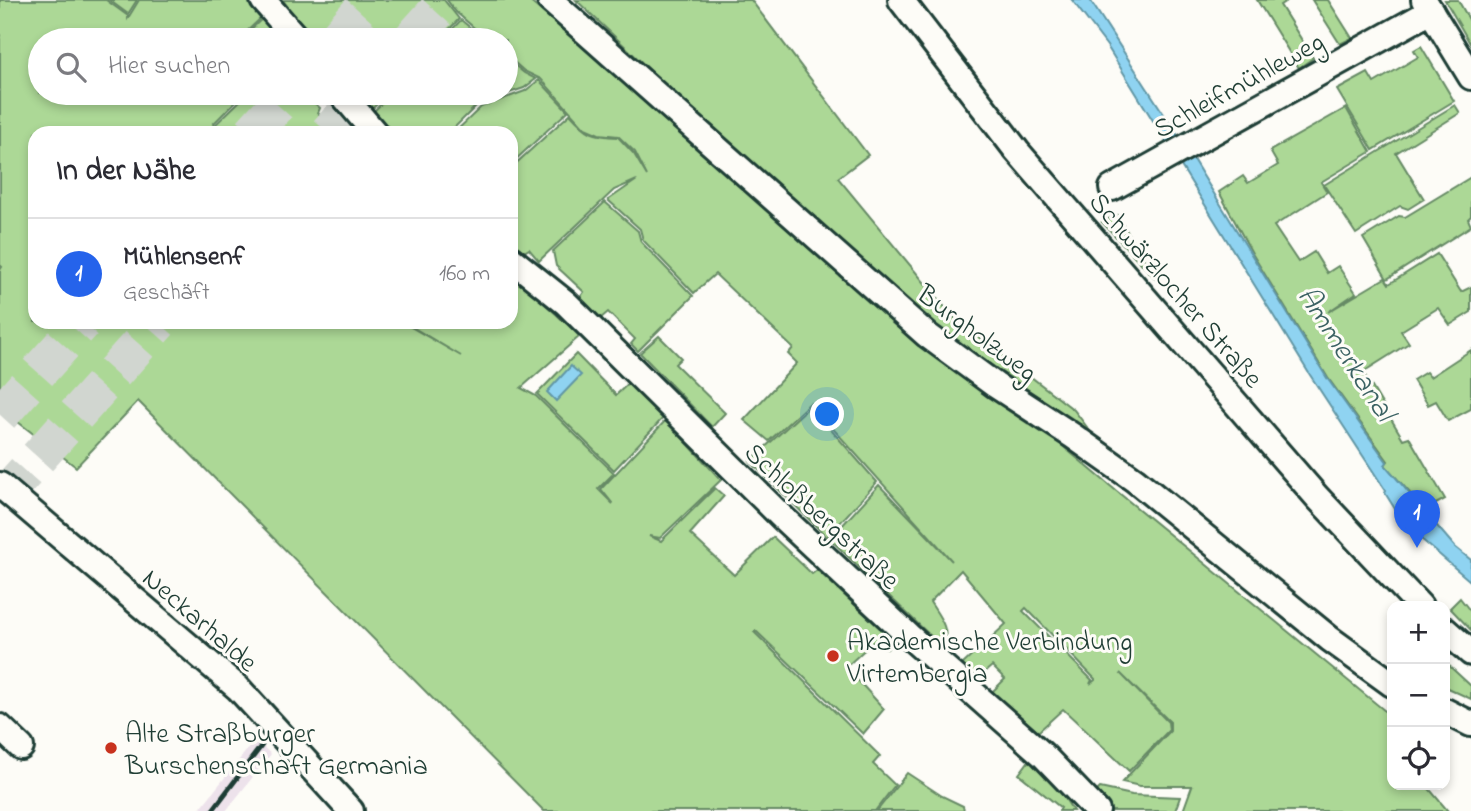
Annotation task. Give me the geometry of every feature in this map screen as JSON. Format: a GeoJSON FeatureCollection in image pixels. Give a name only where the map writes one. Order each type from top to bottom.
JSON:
{"type":"FeatureCollection","features":[{"type":"Feature","properties":{"kind":"street"},"geometry":{"type":"LineString","coordinates":[[263,0],[288,28]]}},
{"type":"Feature","properties":{"kind":"street","name":"Burgholzweg"},"geometry":{"type":"LineString","coordinates":[[550,0],[927,335],[1135,480],[1340,646],[1387,680]]}},
{"type":"Feature","properties":{"kind":"street","name":"Schwärzlocher Straße"},"geometry":{"type":"LineString","coordinates":[[901,0],[1017,151],[1317,497],[1415,601]]}},
{"type":"Feature","properties":{"kind":"street","name":"Schleifmühleweg"},"geometry":{"type":"LineString","coordinates":[[1112,188],[1427,6],[1471,77]]}},
{"type":"Feature","properties":{"kind":"street"},"geometry":{"type":"LineString","coordinates":[[351,105],[369,126]]}},
{"type":"Feature","properties":{"kind":"street","name":"Schloßbergstraße"},"geometry":{"type":"LineString","coordinates":[[518,265],[566,303],[765,500],[909,637],[1042,754],[1097,811]]}},
{"type":"Feature","properties":{"kind":"street","name":"Neckarhalde"},"geometry":{"type":"LineString","coordinates":[[0,485],[238,688],[351,811]]}},
{"type":"Feature","properties":{"kind":"street"},"geometry":{"type":"LineString","coordinates":[[1450,634],[1471,653]]}},
{"type":"Feature","properties":{"kind":"street"},"geometry":{"type":"LineString","coordinates":[[1450,713],[1471,723]]}},
{"type":"Feature","properties":{"kind":"street"},"geometry":{"type":"LineString","coordinates":[[0,727],[21,747]]}},
{"type":"Feature","properties":{"kind":"shaded area"},"geometry":{"type":"Polygon","coordinates":[[[255,740],[271,754],[226,811],[198,811],[255,740]]]}},
{"type":"Feature","properties":{"kind":"green space"},"geometry":{"type":"Polygon","coordinates":[[[0,0],[106,0],[128,18],[139,0],[254,0],[266,13],[250,28],[28,28],[28,105],[232,105],[213,124],[215,126],[28,126],[28,329],[414,329],[461,356],[416,329],[518,329],[518,279],[580,336],[521,388],[536,396],[614,473],[598,489],[613,504],[601,489],[666,420],[721,480],[660,538],[649,536],[661,541],[715,488],[724,496],[690,534],[734,575],[773,537],[812,574],[817,570],[894,641],[887,649],[873,642],[846,667],[884,709],[863,734],[754,632],[880,756],[873,764],[895,785],[875,811],[544,811],[138,401],[76,467],[0,408],[0,0]]]}},
{"type":"Feature","properties":{"kind":"green space"},"geometry":{"type":"Polygon","coordinates":[[[109,0],[137,0],[128,14],[109,0]]]}},
{"type":"Feature","properties":{"kind":"green space"},"geometry":{"type":"Polygon","coordinates":[[[283,0],[444,0],[459,19],[450,28],[345,28],[355,13],[347,23],[342,19],[333,28],[303,28],[283,0]]]}},
{"type":"Feature","properties":{"kind":"green space"},"geometry":{"type":"Polygon","coordinates":[[[447,0],[528,0],[1114,489],[1387,712],[1387,790],[1430,790],[1448,811],[1183,811],[1192,786],[1140,786],[1122,782],[1170,731],[1170,722],[1120,673],[1168,722],[1169,730],[1129,771],[1063,709],[1038,732],[992,692],[1005,679],[992,666],[977,679],[962,665],[1006,624],[961,570],[930,602],[945,629],[942,647],[830,539],[879,485],[952,561],[810,403],[769,441],[744,420],[797,363],[788,354],[793,348],[715,274],[694,293],[643,240],[640,229],[608,200],[637,180],[614,190],[539,261],[529,249],[521,254],[518,252],[518,162],[570,114],[585,127],[541,79],[518,66],[518,28],[474,28],[447,0]],[[586,128],[602,136],[618,137],[634,154],[647,176],[635,152],[618,136],[599,134],[586,128]],[[1026,608],[1023,611],[1092,680],[1090,684],[1095,679],[1026,608]]]}},
{"type":"Feature","properties":{"kind":"green space"},"geometry":{"type":"Polygon","coordinates":[[[576,0],[751,0],[868,155],[838,178],[952,316],[1074,410],[1093,435],[939,329],[708,125],[576,0]]]}},
{"type":"Feature","properties":{"kind":"green space"},"geometry":{"type":"Polygon","coordinates":[[[1257,0],[1288,0],[1280,5],[1313,58],[1299,68],[1257,0]]]}},
{"type":"Feature","properties":{"kind":"green space"},"geometry":{"type":"Polygon","coordinates":[[[1312,0],[1328,0],[1352,38],[1340,44],[1312,0]]]}},
{"type":"Feature","properties":{"kind":"green space"},"geometry":{"type":"Polygon","coordinates":[[[1445,0],[1458,0],[1471,23],[1471,45],[1445,0]]]}},
{"type":"Feature","properties":{"kind":"green space"},"geometry":{"type":"Polygon","coordinates":[[[267,14],[278,28],[252,28],[267,14]]]}},
{"type":"Feature","properties":{"kind":"green space"},"geometry":{"type":"Polygon","coordinates":[[[461,20],[471,28],[453,28],[461,20]]]}},
{"type":"Feature","properties":{"kind":"green space"},"geometry":{"type":"Polygon","coordinates":[[[1421,46],[1454,101],[1373,150],[1337,90],[1368,73],[1374,83],[1418,57],[1414,50],[1421,46]]]}},
{"type":"Feature","properties":{"kind":"green space"},"geometry":{"type":"Polygon","coordinates":[[[518,68],[536,79],[518,90],[518,68]]]}},
{"type":"Feature","properties":{"kind":"green space"},"geometry":{"type":"Polygon","coordinates":[[[539,80],[568,111],[518,157],[518,126],[461,126],[481,107],[518,105],[518,94],[539,80]]]}},
{"type":"Feature","properties":{"kind":"green space"},"geometry":{"type":"Polygon","coordinates":[[[236,105],[317,105],[320,108],[318,113],[332,126],[216,126],[236,105]]]}},
{"type":"Feature","properties":{"kind":"green space"},"geometry":{"type":"Polygon","coordinates":[[[363,105],[376,105],[369,112],[363,105]]]}},
{"type":"Feature","properties":{"kind":"green space"},"geometry":{"type":"Polygon","coordinates":[[[380,105],[477,105],[456,126],[380,126],[371,114],[380,105]]]}},
{"type":"Feature","properties":{"kind":"green space"},"geometry":{"type":"Polygon","coordinates":[[[1455,105],[1460,113],[1396,153],[1424,199],[1408,209],[1400,206],[1356,234],[1324,185],[1455,105]]]}},
{"type":"Feature","properties":{"kind":"green space"},"geometry":{"type":"Polygon","coordinates":[[[1346,108],[1371,152],[1321,182],[1327,192],[1274,226],[1298,262],[1314,252],[1327,273],[1338,266],[1356,293],[1328,312],[1385,278],[1389,284],[1437,254],[1461,292],[1471,287],[1471,312],[1450,325],[1438,308],[1401,331],[1409,343],[1363,372],[1403,439],[1409,437],[1445,499],[1425,510],[1385,465],[1388,461],[1328,378],[1253,255],[1219,192],[1243,176],[1248,183],[1278,165],[1270,151],[1346,108]]]}},
{"type":"Feature","properties":{"kind":"green space"},"geometry":{"type":"Polygon","coordinates":[[[1471,177],[1471,216],[1468,219],[1471,226],[1387,279],[1363,238],[1399,216],[1405,217],[1471,177]]]}},
{"type":"Feature","properties":{"kind":"green space"},"geometry":{"type":"Polygon","coordinates":[[[605,202],[638,231],[641,242],[693,296],[638,351],[631,344],[635,339],[608,312],[600,319],[579,299],[584,292],[556,266],[553,251],[605,202]]]}},
{"type":"Feature","properties":{"kind":"green space"},"geometry":{"type":"Polygon","coordinates":[[[1117,215],[1157,280],[1102,222],[1117,215]]]}},
{"type":"Feature","properties":{"kind":"green space"},"geometry":{"type":"Polygon","coordinates":[[[659,336],[681,358],[675,364],[725,413],[712,427],[640,353],[659,336]]]}},
{"type":"Feature","properties":{"kind":"green space"},"geometry":{"type":"Polygon","coordinates":[[[1471,350],[1471,409],[1448,421],[1436,401],[1428,405],[1413,380],[1426,372],[1430,377],[1471,350]]]}},
{"type":"Feature","properties":{"kind":"green space"},"geometry":{"type":"Polygon","coordinates":[[[576,354],[616,395],[631,381],[665,416],[614,470],[537,394],[576,354]]]}},
{"type":"Feature","properties":{"kind":"green space"},"geometry":{"type":"Polygon","coordinates":[[[810,406],[877,482],[827,537],[750,461],[810,406]]]}},
{"type":"Feature","properties":{"kind":"green space"},"geometry":{"type":"Polygon","coordinates":[[[1460,598],[1471,612],[1471,630],[1450,608],[1460,598]]]}},
{"type":"Feature","properties":{"kind":"green space"},"geometry":{"type":"Polygon","coordinates":[[[1450,667],[1471,686],[1471,699],[1450,689],[1450,667]]]}},
{"type":"Feature","properties":{"kind":"green space"},"geometry":{"type":"Polygon","coordinates":[[[1031,758],[1048,772],[1073,811],[1059,811],[1061,808],[1019,774],[1031,758]]]}},
{"type":"Feature","properties":{"kind":"green space"},"geometry":{"type":"Polygon","coordinates":[[[907,773],[963,806],[964,811],[877,811],[907,773]]]}},
{"type":"Feature","properties":{"kind":"green space"},"geometry":{"type":"Polygon","coordinates":[[[1100,788],[1132,795],[1180,797],[1175,811],[1111,811],[1098,798],[1096,792],[1100,788]]]}},
{"type":"Feature","properties":{"kind":"water"},"geometry":{"type":"Polygon","coordinates":[[[1072,0],[1090,0],[1191,156],[1327,378],[1387,462],[1385,465],[1455,547],[1471,560],[1470,581],[1405,525],[1107,46],[1072,0]]]}},
{"type":"Feature","properties":{"kind":"water"},"geometry":{"type":"Polygon","coordinates":[[[571,366],[581,375],[556,401],[547,392],[571,366]]]}},
{"type":"Feature","properties":{"kind":"tunnel"},"geometry":{"type":"LineString","coordinates":[[346,28],[371,0]]}},
{"type":"Feature","properties":{"kind":"tunnel"},"geometry":{"type":"LineString","coordinates":[[422,28],[447,0]]}},
{"type":"Feature","properties":{"kind":"tunnel"},"geometry":{"type":"LineString","coordinates":[[258,126],[277,105]]}},
{"type":"Feature","properties":{"kind":"tunnel"},"geometry":{"type":"LineString","coordinates":[[334,126],[353,105]]}},
{"type":"Feature","properties":{"kind":"tunnel"},"geometry":{"type":"LineString","coordinates":[[0,415],[77,329]]}},
{"type":"Feature","properties":{"kind":"tunnel"},"geometry":{"type":"LineString","coordinates":[[0,500],[153,329]]}},
{"type":"Feature","properties":{"kind":"railway"},"geometry":{"type":"LineString","coordinates":[[212,811],[262,745]]}},
{"type":"Feature","properties":{"kind":"place","name":"Mühlensenf"},"geometry":{"type":"Point","coordinates":[1417,548]}},
{"type":"Feature","properties":{"kind":"place","name":"Akademische Verbindung Virtembergia"},"geometry":{"type":"Point","coordinates":[833,656]}},
{"type":"Feature","properties":{"kind":"place","name":"Alte Straßburger Burschenschaft Germania"},"geometry":{"type":"Point","coordinates":[111,748]}},
{"type":"Feature","properties":{"kind":"water label","name":"Ammerkanal"},"geometry":{"type":"Point","coordinates":[1347,353]}}]}
